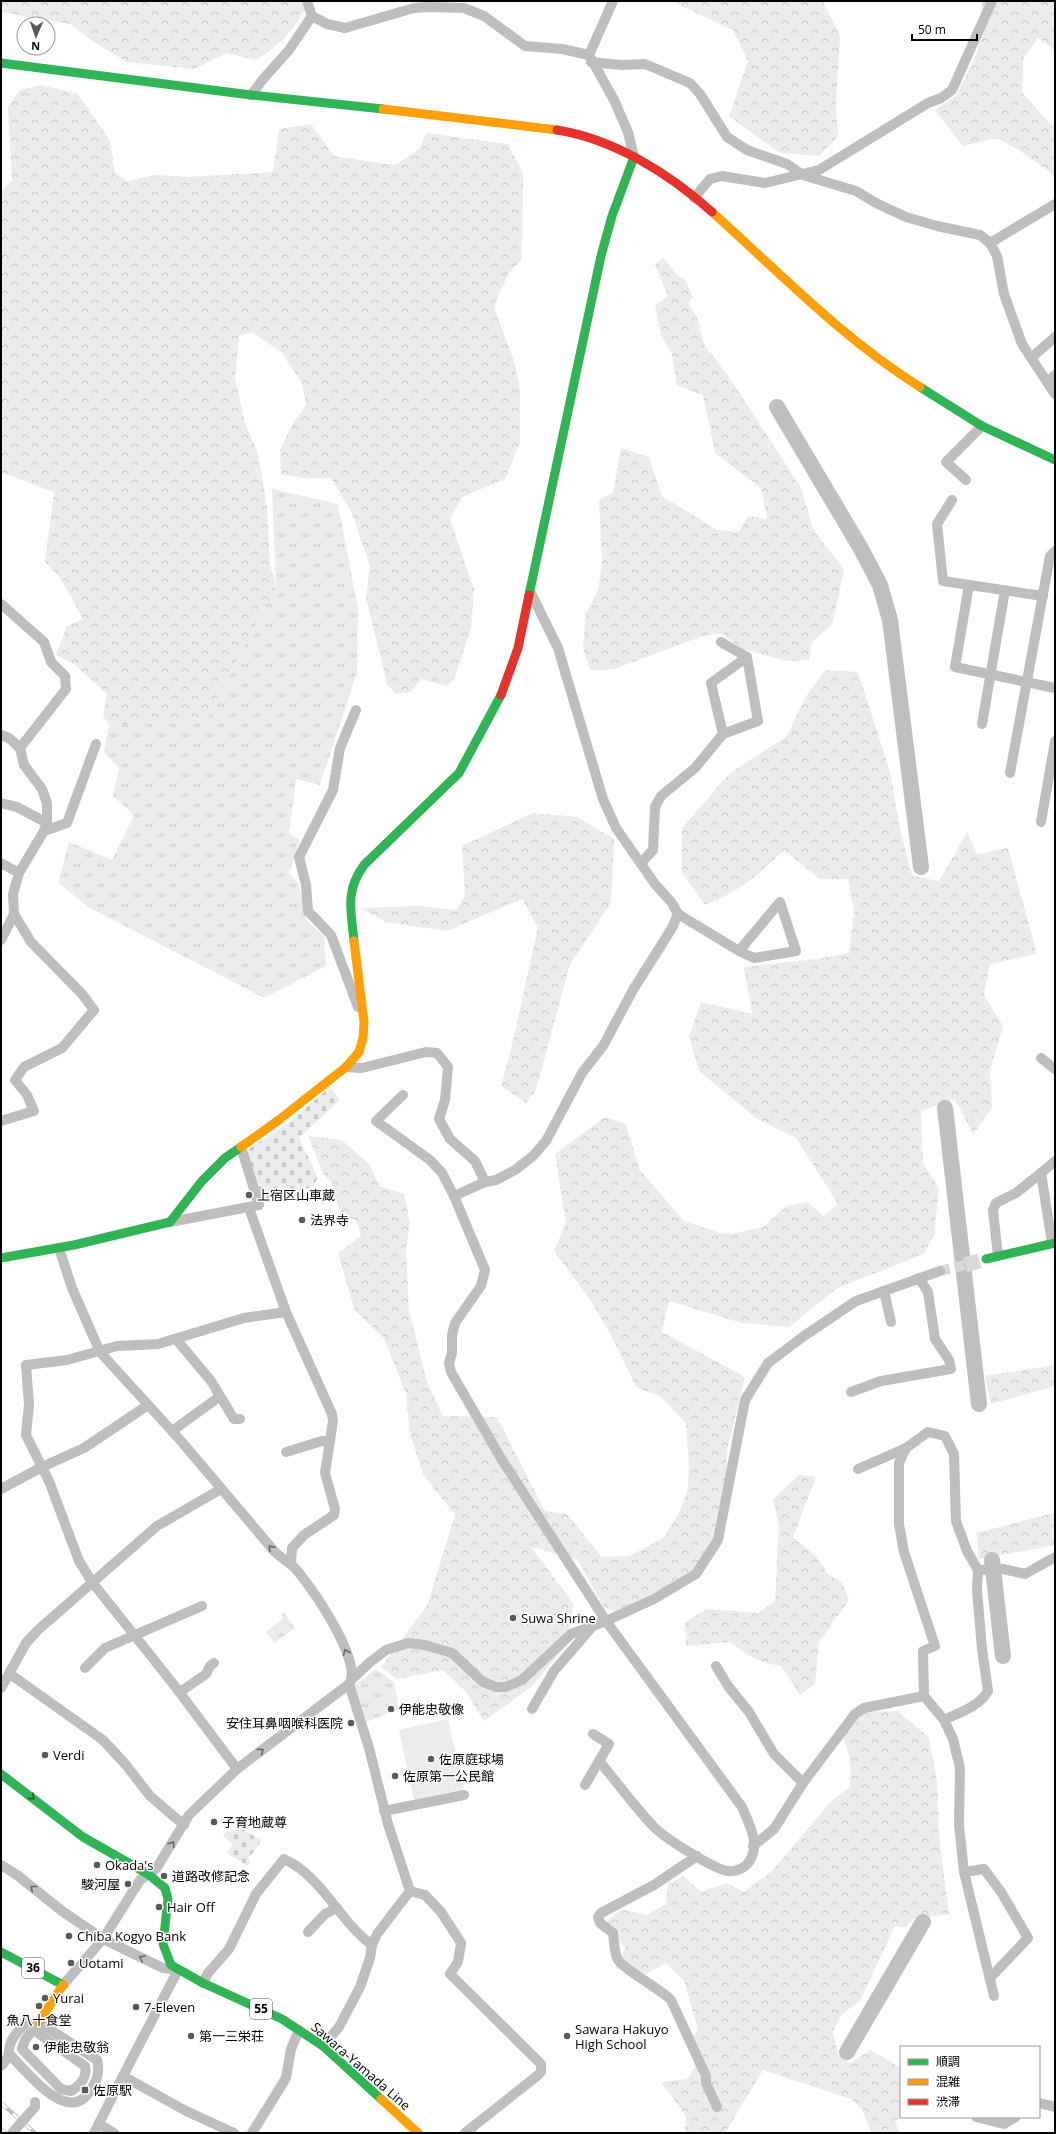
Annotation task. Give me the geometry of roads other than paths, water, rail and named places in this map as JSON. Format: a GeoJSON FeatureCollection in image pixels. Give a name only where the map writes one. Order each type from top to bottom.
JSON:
{"type":"FeatureCollection","features":[{"type":"Feature","properties":{"kind":"street"},"geometry":{"type":"LineString","coordinates":[[307,1],[312,16],[327,24],[345,28],[414,8],[428,6],[464,8],[484,16],[525,46],[562,49],[590,58],[622,65],[645,64],[690,83],[700,94],[727,137],[732,142],[747,150],[787,164],[803,175],[856,190],[876,203],[906,217],[937,226],[980,235],[990,243],[997,256],[1010,311],[1022,344],[1055,394]]}},
{"type":"Feature","properties":{"kind":"street"},"geometry":{"type":"LineString","coordinates":[[590,58],[613,1]]}},
{"type":"Feature","properties":{"kind":"street"},"geometry":{"type":"LineString","coordinates":[[694,198],[710,179],[722,176],[765,183],[819,170],[928,103],[941,98],[952,90],[992,1]]}},
{"type":"Feature","properties":{"kind":"street"},"geometry":{"type":"LineString","coordinates":[[251,95],[289,50],[312,16]]}},
{"type":"Feature","properties":{"kind":"street"},"geometry":{"type":"LineString","coordinates":[[170,1222],[179,1214],[202,1181],[225,1158],[314,1094],[346,1067],[358,1052],[363,1038],[364,1022],[351,923],[351,888],[356,876],[364,865],[459,773],[502,694],[511,673],[518,648],[601,256],[612,216],[634,157],[628,132],[614,100],[590,58]]}},
{"type":"Feature","properties":{"kind":"street"},"geometry":{"type":"LineString","coordinates":[[1,63],[251,95],[526,125],[570,132],[604,144],[634,157],[666,176],[694,198],[844,331],[891,369],[982,426],[1055,460]]}},
{"type":"Feature","properties":{"kind":"street"},"geometry":{"type":"LineString","coordinates":[[990,243],[1055,204]]}},
{"type":"Feature","properties":{"kind":"street"},"geometry":{"type":"LineString","coordinates":[[1031,358],[1055,338]]}},
{"type":"Feature","properties":{"kind":"street"},"geometry":{"type":"LineString","coordinates":[[1046,382],[1055,375]]}},
{"type":"Feature","properties":{"kind":"street"},"geometry":{"type":"LineString","coordinates":[[966,480],[946,462],[982,426]]}},
{"type":"Feature","properties":{"kind":"street"},"geometry":{"type":"LineString","coordinates":[[952,500],[937,524],[944,581],[1043,596]]}},
{"type":"Feature","properties":{"kind":"street"},"geometry":{"type":"LineString","coordinates":[[1010,773],[1050,556],[1055,551]]}},
{"type":"Feature","properties":{"kind":"street"},"geometry":{"type":"LineString","coordinates":[[969,585],[955,667],[1055,688]]}},
{"type":"Feature","properties":{"kind":"street"},"geometry":{"type":"LineString","coordinates":[[982,724],[1005,590]]}},
{"type":"Feature","properties":{"kind":"street"},"geometry":{"type":"LineString","coordinates":[[530,591],[558,648],[603,799],[616,828],[655,884],[672,903],[678,914],[739,951],[754,958],[796,951],[780,902],[739,951]]}},
{"type":"Feature","properties":{"kind":"street"},"geometry":{"type":"LineString","coordinates":[[1,604],[44,642],[51,662],[65,676],[66,689],[20,748]]}},
{"type":"Feature","properties":{"kind":"street"},"geometry":{"type":"LineString","coordinates":[[721,642],[747,657]]}},
{"type":"Feature","properties":{"kind":"street"},"geometry":{"type":"LineString","coordinates":[[641,863],[653,850],[655,807],[661,796],[695,768],[723,734],[758,721],[747,657]]}},
{"type":"Feature","properties":{"kind":"street"},"geometry":{"type":"LineString","coordinates":[[723,734],[712,683],[747,657]]}},
{"type":"Feature","properties":{"kind":"street"},"geometry":{"type":"LineString","coordinates":[[356,710],[340,748],[333,790],[299,856],[306,885],[308,911],[331,935],[364,1022]]}},
{"type":"Feature","properties":{"kind":"street"},"geometry":{"type":"LineString","coordinates":[[1,735],[9,738],[20,748],[24,765],[42,789],[47,803],[45,827],[19,873],[13,894],[14,914],[31,942],[82,994],[94,1010],[62,1048],[24,1067],[15,1080],[27,1095],[34,1111],[1,1122]]}},
{"type":"Feature","properties":{"kind":"street"},"geometry":{"type":"LineString","coordinates":[[1041,822],[1055,741]]}},
{"type":"Feature","properties":{"kind":"street"},"geometry":{"type":"LineString","coordinates":[[1,803],[17,807],[45,827],[67,823],[96,744]]}},
{"type":"Feature","properties":{"kind":"street"},"geometry":{"type":"LineString","coordinates":[[1,863],[19,873]]}},
{"type":"Feature","properties":{"kind":"street"},"geometry":{"type":"LineString","coordinates":[[1,940],[14,914]]}},
{"type":"Feature","properties":{"kind":"street"},"geometry":{"type":"LineString","coordinates":[[454,1196],[485,1182],[496,1180],[515,1170],[533,1156],[546,1142],[582,1073],[603,1046],[633,990],[672,928],[678,914]]}},
{"type":"Feature","properties":{"kind":"street"},"geometry":{"type":"LineString","coordinates":[[346,1067],[362,1068],[426,1052],[437,1053],[448,1067],[445,1100],[439,1119],[450,1139],[475,1162],[485,1182]]}},
{"type":"Feature","properties":{"kind":"street"},"geometry":{"type":"LineString","coordinates":[[1041,1058],[1055,1069]]}},
{"type":"Feature","properties":{"kind":"street"},"geometry":{"type":"LineString","coordinates":[[403,1094],[376,1121],[430,1160],[442,1173],[454,1196],[485,1270],[481,1286],[455,1323],[452,1335],[452,1353],[449,1363],[451,1372],[502,1460],[606,1621],[732,1791],[742,1807],[754,1836],[749,1862],[744,1867],[736,1871],[727,1872],[697,1856],[654,1827],[599,1761]]}},
{"type":"Feature","properties":{"kind":"street"},"geometry":{"type":"LineString","coordinates":[[1,1258],[59,1248],[170,1222],[259,1205],[241,1147]]}},
{"type":"Feature","properties":{"kind":"street"},"geometry":{"type":"LineString","coordinates":[[998,1256],[993,1210],[996,1203],[1016,1193],[1055,1161]]}},
{"type":"Feature","properties":{"kind":"street"},"geometry":{"type":"LineString","coordinates":[[986,1259],[1054,1243],[1041,1173]]}},
{"type":"Feature","properties":{"kind":"street"},"geometry":{"type":"LineString","coordinates":[[249,1208],[286,1312],[332,1414],[330,1441],[325,1472],[335,1509],[334,1515],[304,1535],[292,1548],[292,1565]]}},
{"type":"Feature","properties":{"kind":"street"},"geometry":{"type":"LineString","coordinates":[[59,1248],[72,1288],[100,1352],[172,1431],[275,1552],[292,1565],[336,1630],[350,1662],[350,1682],[369,1748],[384,1811],[410,1890]]}},
{"type":"Feature","properties":{"kind":"street"},"geometry":{"type":"LineString","coordinates":[[44,2039],[38,2031],[63,1985],[103,1939],[140,1880],[156,1869],[189,1815],[238,1768],[350,1682],[369,1663],[386,1650],[408,1643],[425,1644],[452,1653],[483,1682],[496,1687],[506,1687],[522,1680],[571,1634],[606,1621],[665,1594],[696,1574],[718,1540],[745,1400],[768,1363],[804,1336],[856,1301],[940,1271]]}},
{"type":"Feature","properties":{"kind":"street"},"geometry":{"type":"LineString","coordinates":[[851,1392],[880,1382],[951,1369],[949,1360],[936,1339],[928,1292],[919,1278]]}},
{"type":"Feature","properties":{"kind":"street"},"geometry":{"type":"LineString","coordinates":[[884,1291],[891,1322]]}},
{"type":"Feature","properties":{"kind":"street"},"geometry":{"type":"LineString","coordinates":[[238,1768],[180,1692],[92,1582],[79,1561],[49,1481],[26,1435],[29,1405],[26,1364],[67,1360],[118,1346],[158,1344],[244,1318],[286,1312]]}},
{"type":"Feature","properties":{"kind":"street"},"geometry":{"type":"LineString","coordinates":[[176,1339],[211,1381],[219,1397],[234,1419],[240,1419]]}},
{"type":"Feature","properties":{"kind":"street"},"geometry":{"type":"LineString","coordinates":[[172,1431],[219,1397]]}},
{"type":"Feature","properties":{"kind":"street"},"geometry":{"type":"LineString","coordinates":[[1,1490],[42,1467],[84,1448],[148,1405]]}},
{"type":"Feature","properties":{"kind":"street"},"geometry":{"type":"LineString","coordinates":[[858,1469],[906,1448],[928,1432],[945,1436],[954,1454],[956,1522],[967,1551],[981,1569],[977,1590],[982,1649],[988,1691],[983,1700],[944,1720]]}},
{"type":"Feature","properties":{"kind":"street"},"geometry":{"type":"LineString","coordinates":[[286,1452],[322,1441],[330,1441]]}},
{"type":"Feature","properties":{"kind":"street"},"geometry":{"type":"LineString","coordinates":[[906,1448],[899,1463],[899,1524],[904,1552],[935,1646],[923,1651],[924,1696],[944,1720],[953,1738],[960,1768],[959,1825],[964,1872],[994,1996]]}},
{"type":"Feature","properties":{"kind":"street"},"geometry":{"type":"LineString","coordinates":[[1,1688],[6,1674],[26,1644],[38,1630],[157,1526],[221,1489]]}},
{"type":"Feature","properties":{"kind":"street"},"geometry":{"type":"LineString","coordinates":[[981,1569],[1003,1569],[1025,1574],[1055,1557]]}},
{"type":"Feature","properties":{"kind":"street"},"geometry":{"type":"LineString","coordinates":[[85,1668],[105,1648],[202,1606]]}},
{"type":"Feature","properties":{"kind":"street"},"geometry":{"type":"LineString","coordinates":[[532,1709],[554,1671],[593,1626]]}},
{"type":"Feature","properties":{"kind":"street"},"geometry":{"type":"LineString","coordinates":[[180,1692],[206,1674],[210,1666],[214,1663]]}},
{"type":"Feature","properties":{"kind":"street"},"geometry":{"type":"LineString","coordinates":[[716,1666],[728,1686],[749,1712],[774,1754],[803,1783]]}},
{"type":"Feature","properties":{"kind":"street"},"geometry":{"type":"LineString","coordinates":[[6,1674],[103,1740],[126,1764],[150,1796],[184,1825]]}},
{"type":"Feature","properties":{"kind":"street"},"geometry":{"type":"LineString","coordinates":[[753,1846],[774,1829],[803,1783],[855,1714],[864,1708],[924,1696]]}},
{"type":"Feature","properties":{"kind":"street"},"geometry":{"type":"LineString","coordinates":[[585,1785],[609,1744],[593,1734]]}},
{"type":"Feature","properties":{"kind":"street","name":"Sawara-Yamada Line"},"geometry":{"type":"LineString","coordinates":[[1,1774],[12,1780],[51,1814],[83,1837],[148,1874],[160,1883],[167,1892],[168,1905],[163,1944],[171,1965],[204,1983],[282,2019],[323,2046],[418,2133]]}},
{"type":"Feature","properties":{"kind":"street"},"geometry":{"type":"LineString","coordinates":[[384,1811],[464,1795]]}},
{"type":"Feature","properties":{"kind":"street"},"geometry":{"type":"LineString","coordinates":[[697,1856],[654,1885],[601,1913],[598,1917],[600,1923],[613,1933],[617,1958],[622,1966],[662,1990],[671,2000],[706,2076],[706,2083],[717,2107]]}},
{"type":"Feature","properties":{"kind":"street"},"geometry":{"type":"LineString","coordinates":[[204,1983],[208,1973],[229,1949],[256,1894],[284,1859],[308,1874],[327,1894],[357,1934],[372,1945]]}},
{"type":"Feature","properties":{"kind":"street"},"geometry":{"type":"LineString","coordinates":[[1,1865],[17,1875],[62,1911],[103,1939],[163,1968],[178,1970],[96,2129],[114,2133]]}},
{"type":"Feature","properties":{"kind":"street"},"geometry":{"type":"LineString","coordinates":[[964,1872],[984,1869],[1001,1892],[1028,1938],[990,1978]]}},
{"type":"Feature","properties":{"kind":"street"},"geometry":{"type":"LineString","coordinates":[[323,2046],[339,2027],[360,1987],[372,1945],[377,1934],[410,1890]]}},
{"type":"Feature","properties":{"kind":"street"},"geometry":{"type":"LineString","coordinates":[[410,1890],[425,1895],[441,1912],[461,1943],[458,1962],[450,1974],[541,2064],[541,2072],[537,2076],[465,2133]]}},
{"type":"Feature","properties":{"kind":"street"},"geometry":{"type":"LineString","coordinates":[[308,1932],[325,1914],[337,1908]]}},
{"type":"Feature","properties":{"kind":"street","name":"36"},"geometry":{"type":"LineString","coordinates":[[1,1952],[63,1985]]}},
{"type":"Feature","properties":{"kind":"street"},"geometry":{"type":"LineString","coordinates":[[2,2065],[10,2055],[10,2044],[27,2021]]}},
{"type":"Feature","properties":{"kind":"street"},"geometry":{"type":"LineString","coordinates":[[26,2038],[35,2036],[44,2039],[85,2066],[86,2075],[71,2091],[60,2089],[23,2052],[21,2046],[26,2038],[41,2024]]}},
{"type":"Feature","properties":{"kind":"street"},"geometry":{"type":"LineString","coordinates":[[10,2055],[35,2081],[54,2097],[65,2103],[77,2102],[88,2094],[100,2071],[97,2060],[41,2024]]}},
{"type":"Feature","properties":{"kind":"street"},"geometry":{"type":"LineString","coordinates":[[252,2133],[286,2078],[291,2049],[299,2030]]}},
{"type":"Feature","properties":{"kind":"street"},"geometry":{"type":"LineString","coordinates":[[123,2076],[186,2111],[234,2133]]}},
{"type":"Feature","properties":{"kind":"street"},"geometry":{"type":"LineString","coordinates":[[12,2133],[35,2107],[35,2102]]}},
{"type":"Feature","properties":{"kind":"street"},"geometry":{"type":"LineString","coordinates":[[1040,2103],[1055,2107]]}},
{"type":"Feature","properties":{"kind":"street"},"geometry":{"type":"LineString","coordinates":[[980,2118],[1004,2124],[1014,2118]]}},
{"type":"Feature","properties":{"kind":"waterway"},"geometry":{"type":"LineString","coordinates":[[777,407],[860,547],[880,585],[890,620],[921,867]]}},
{"type":"Feature","properties":{"kind":"waterway"},"geometry":{"type":"LineString","coordinates":[[945,1108],[979,1404]]}},
{"type":"Feature","properties":{"kind":"waterway"},"geometry":{"type":"LineString","coordinates":[[992,1560],[1003,1656]]}},
{"type":"Feature","properties":{"kind":"waterway"},"geometry":{"type":"LineString","coordinates":[[847,2052],[923,1922]]}},
{"type":"Feature","properties":{"kind":"tunnel"},"geometry":{"type":"LineString","coordinates":[[965,1265],[986,1259]]}},
{"type":"Feature","properties":{"kind":"tunnel"},"geometry":{"type":"LineString","coordinates":[[940,1271],[965,1265]]}},
{"type":"Feature","properties":{"kind":"railway"},"geometry":{"type":"LineString","coordinates":[[1,2103],[35,2133]]}},
{"type":"Feature","properties":{"kind":"railway"},"geometry":{"type":"LineString","coordinates":[[1,2129],[5,2133]]}},
{"type":"Feature","properties":{"kind":"place","name":"上宿区山車蔵"},"geometry":{"type":"Point","coordinates":[249,1195]}},
{"type":"Feature","properties":{"kind":"place","name":"法界寺"},"geometry":{"type":"Point","coordinates":[302,1220]}},
{"type":"Feature","properties":{"kind":"place","name":"Suwa Shrine"},"geometry":{"type":"Point","coordinates":[513,1618]}},
{"type":"Feature","properties":{"kind":"place","name":"伊能忠敬像"},"geometry":{"type":"Point","coordinates":[391,1709]}},
{"type":"Feature","properties":{"kind":"place","name":"安住耳鼻咽喉科医院"},"geometry":{"type":"Point","coordinates":[351,1723]}},
{"type":"Feature","properties":{"kind":"place","name":"Verdi"},"geometry":{"type":"Point","coordinates":[45,1755]}},
{"type":"Feature","properties":{"kind":"place","name":"佐原庭球場"},"geometry":{"type":"Point","coordinates":[431,1759]}},
{"type":"Feature","properties":{"kind":"place","name":"佐原第一公民館"},"geometry":{"type":"Point","coordinates":[395,1776]}},
{"type":"Feature","properties":{"kind":"place","name":"子育地蔵尊"},"geometry":{"type":"Point","coordinates":[214,1822]}},
{"type":"Feature","properties":{"kind":"place","name":"Okada's"},"geometry":{"type":"Point","coordinates":[97,1865]}},
{"type":"Feature","properties":{"kind":"place","name":"道路改修記念"},"geometry":{"type":"Point","coordinates":[164,1876]}},
{"type":"Feature","properties":{"kind":"place","name":"駿河屋"},"geometry":{"type":"Point","coordinates":[128,1884]}},
{"type":"Feature","properties":{"kind":"place","name":"Hair Off"},"geometry":{"type":"Point","coordinates":[159,1907]}},
{"type":"Feature","properties":{"kind":"place","name":"Chiba Kogyo Bank"},"geometry":{"type":"Point","coordinates":[69,1936]}},
{"type":"Feature","properties":{"kind":"place","name":"Uotami"},"geometry":{"type":"Point","coordinates":[71,1963]}},
{"type":"Feature","properties":{"kind":"place","name":"Yurai"},"geometry":{"type":"Point","coordinates":[45,1998]}},
{"type":"Feature","properties":{"kind":"place","name":"魚八十食堂"},"geometry":{"type":"Point","coordinates":[39,2006]}},
{"type":"Feature","properties":{"kind":"place","name":"7-Eleven"},"geometry":{"type":"Point","coordinates":[136,2007]}},
{"type":"Feature","properties":{"kind":"place","name":"第一三栄荘"},"geometry":{"type":"Point","coordinates":[191,2036]}},
{"type":"Feature","properties":{"kind":"place","name":"Sawara Hakuyo High School"},"geometry":{"type":"Point","coordinates":[567,2036]}},
{"type":"Feature","properties":{"kind":"place","name":"伊能忠敬翁"},"geometry":{"type":"Point","coordinates":[36,2047]}},
{"type":"Feature","properties":{"kind":"place","name":"佐原駅"},"geometry":{"type":"Point","coordinates":[85,2090]}}]}
